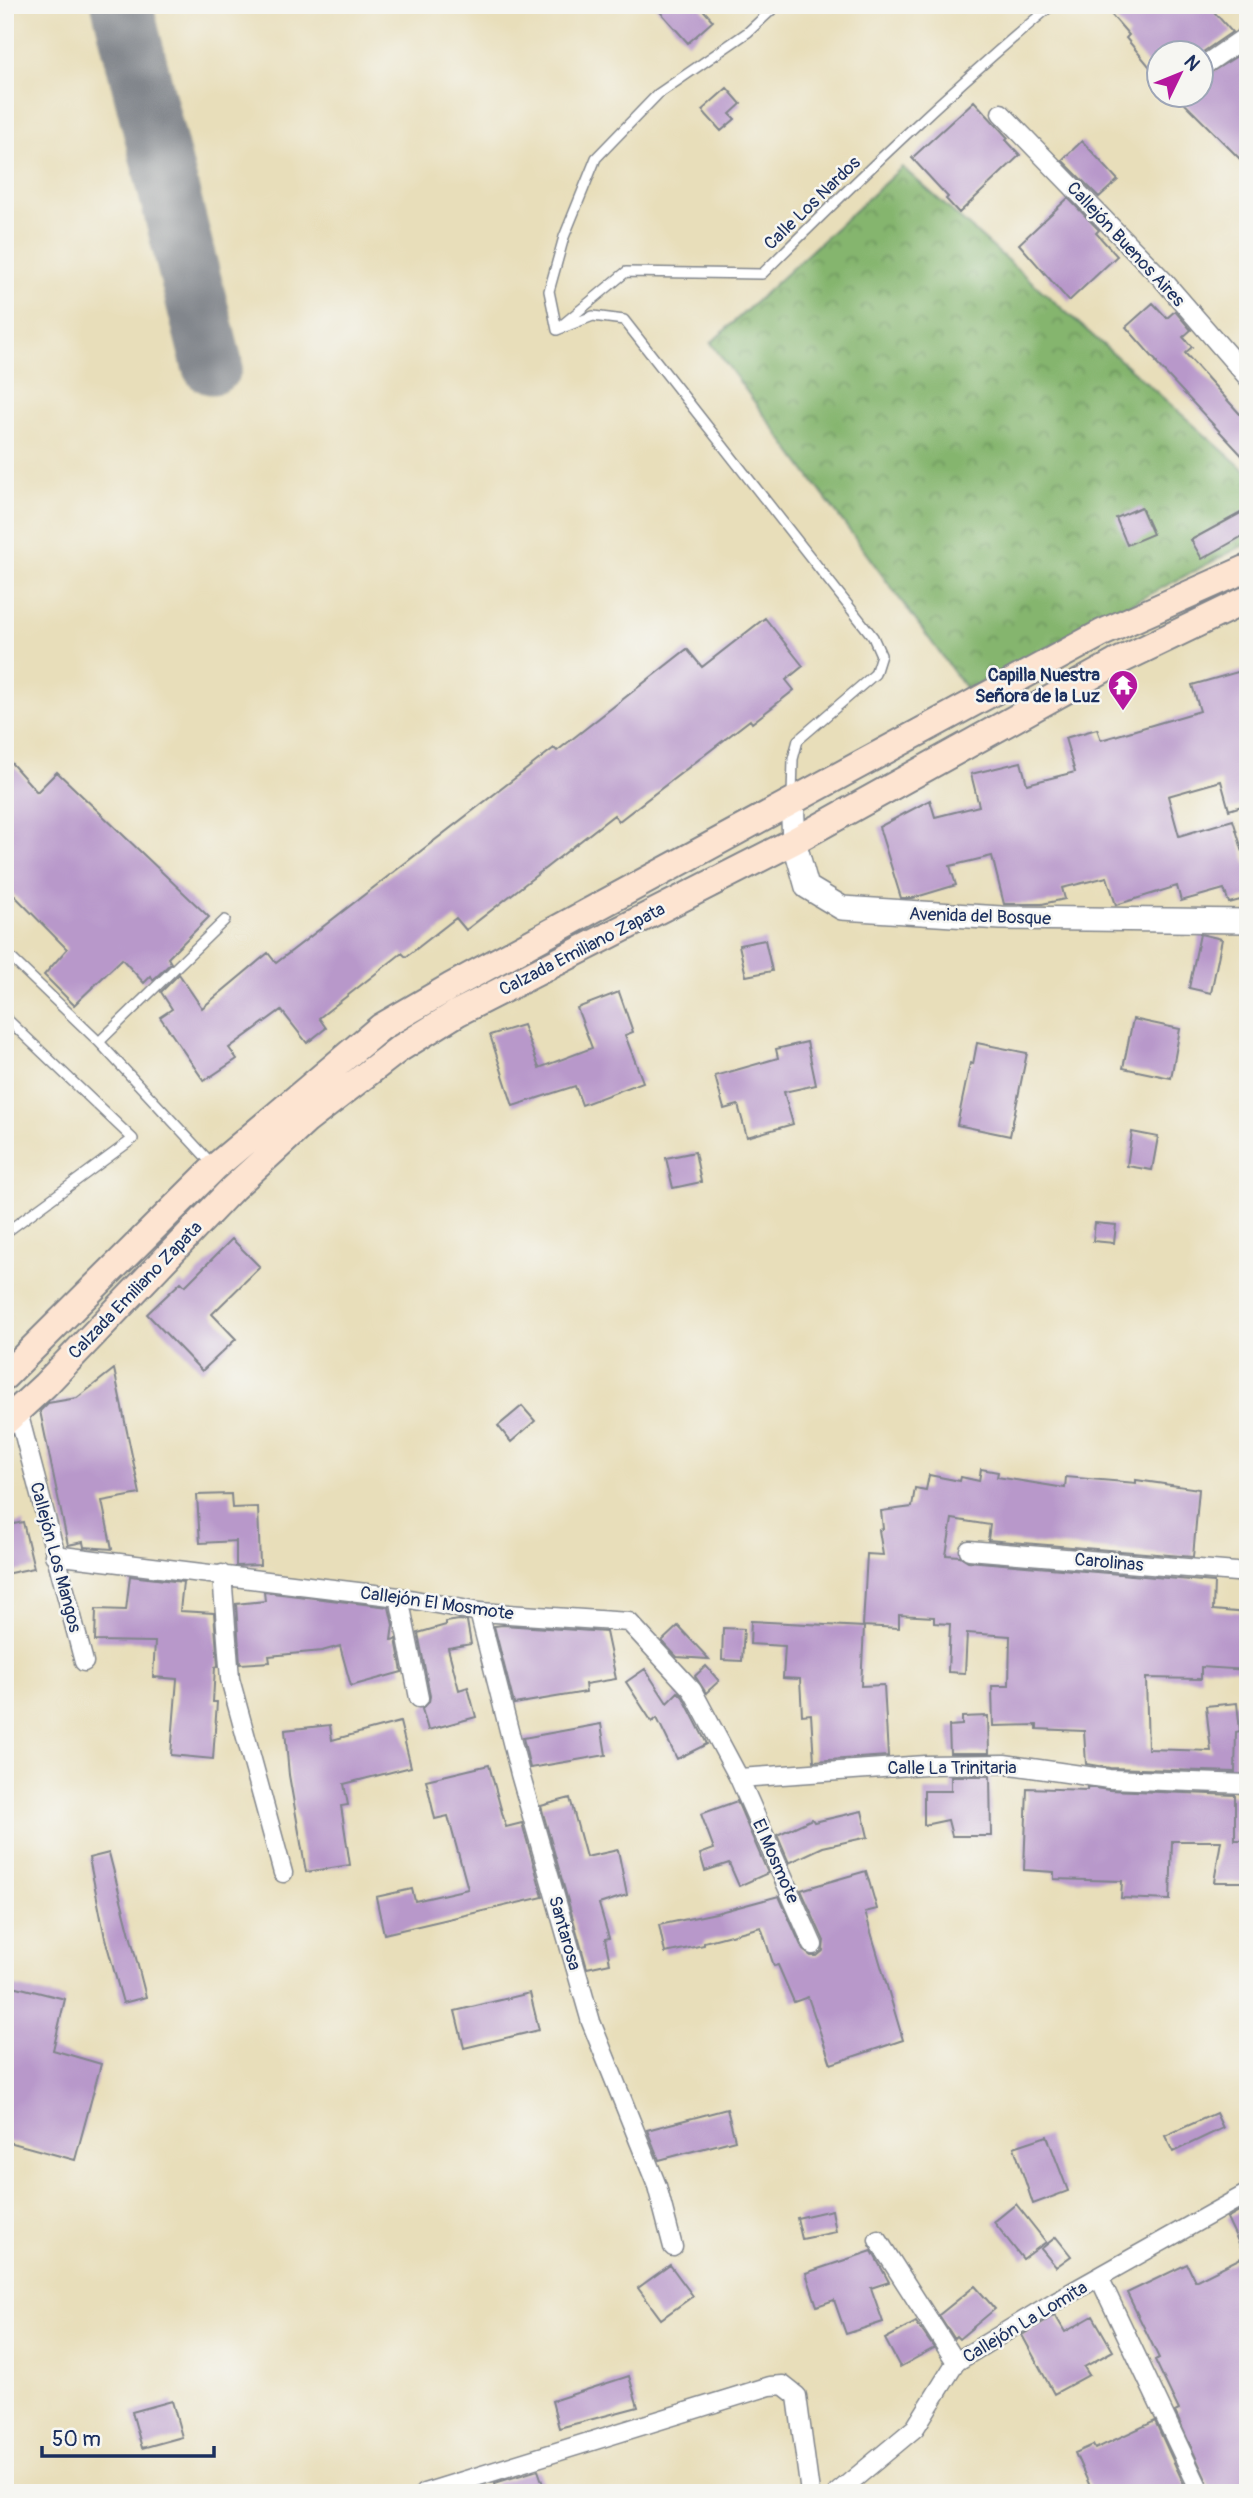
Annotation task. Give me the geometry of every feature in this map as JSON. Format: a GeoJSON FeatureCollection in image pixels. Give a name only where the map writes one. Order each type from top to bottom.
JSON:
{"type":"FeatureCollection","features":[{"type":"Feature","properties":{"kind":"main road","name":"Calzada Emiliano Zapata"},"geometry":{"type":"LineString","coordinates":[[5,1376],[215,1167],[381,1027],[1102,633],[1248,569]]}},
{"type":"Feature","properties":{"kind":"main road","name":"Calzada Emiliano Zapata"},"geometry":{"type":"LineString","coordinates":[[11,1417],[233,1188],[306,1121],[399,1049],[469,1007],[794,841],[1115,663],[1248,599]]}},
{"type":"Feature","properties":{"kind":"street"},"geometry":{"type":"LineString","coordinates":[[1214,58],[1248,35]]}},
{"type":"Feature","properties":{"kind":"street","name":"Callejón Buenos Aires"},"geometry":{"type":"LineString","coordinates":[[1001,113],[1163,280],[1248,379]]}},
{"type":"Feature","properties":{"kind":"street","name":"Avenida del Bosque"},"geometry":{"type":"LineString","coordinates":[[792,801],[794,841],[807,887],[842,908],[1001,918],[1248,921]]}},
{"type":"Feature","properties":{"kind":"street","name":"Callejón Los Mangos"},"geometry":{"type":"LineString","coordinates":[[11,1417],[84,1662]]}},
{"type":"Feature","properties":{"kind":"street","name":"Carolinas"},"geometry":{"type":"LineString","coordinates":[[970,1550],[1248,1573]]}},
{"type":"Feature","properties":{"kind":"street","name":"Callejón El Mosmote"},"geometry":{"type":"LineString","coordinates":[[54,1555],[399,1597],[479,1612],[629,1622],[692,1690],[739,1778]]}},
{"type":"Feature","properties":{"kind":"street"},"geometry":{"type":"LineString","coordinates":[[222,1574],[230,1679],[283,1873]]}},
{"type":"Feature","properties":{"kind":"street"},"geometry":{"type":"LineString","coordinates":[[399,1597],[419,1698]]}},
{"type":"Feature","properties":{"kind":"street","name":"Santarosa"},"geometry":{"type":"LineString","coordinates":[[479,1612],[520,1774],[591,2022],[657,2186],[673,2247]]}},
{"type":"Feature","properties":{"kind":"street","name":"Calle La Trinitaria"},"geometry":{"type":"LineString","coordinates":[[739,1778],[925,1765],[1004,1764],[1109,1779],[1248,1784]]}},
{"type":"Feature","properties":{"kind":"street","name":"El Mosmote"},"geometry":{"type":"LineString","coordinates":[[739,1778],[813,1945]]}},
{"type":"Feature","properties":{"kind":"street","name":"Callejón La Lomita"},"geometry":{"type":"LineString","coordinates":[[838,2493],[915,2428],[957,2362],[1099,2277],[1248,2193]]}},
{"type":"Feature","properties":{"kind":"street"},"geometry":{"type":"LineString","coordinates":[[878,2240],[957,2362]]}},
{"type":"Feature","properties":{"kind":"street"},"geometry":{"type":"LineString","coordinates":[[1099,2277],[1201,2493]]}},
{"type":"Feature","properties":{"kind":"street"},"geometry":{"type":"LineString","coordinates":[[429,2492],[770,2386],[783,2385],[797,2396],[810,2493]]}},
{"type":"Feature","properties":{"kind":"lane"},"geometry":{"type":"LineString","coordinates":[[777,5],[748,32],[658,94],[596,158],[564,237],[549,291],[557,330],[593,316],[624,320],[873,636],[881,655],[875,674],[798,740],[793,759],[792,801]]}},
{"type":"Feature","properties":{"kind":"lane","name":"Calle Los Nardos"},"geometry":{"type":"LineString","coordinates":[[557,330],[626,272],[762,274],[962,82],[1052,5]]}},
{"type":"Feature","properties":{"kind":"lane"},"geometry":{"type":"LineString","coordinates":[[99,1042],[225,920]]}},
{"type":"Feature","properties":{"kind":"lane"},"geometry":{"type":"LineString","coordinates":[[5,952],[99,1042],[215,1167]]}},
{"type":"Feature","properties":{"kind":"lane"},"geometry":{"type":"LineString","coordinates":[[5,1017],[133,1139],[5,1233]]}},
{"type":"Feature","properties":{"kind":"green space"},"geometry":{"type":"Polygon","coordinates":[[[902,167],[1248,473],[1248,543],[967,690],[711,343],[902,167]]]}},
{"type":"Feature","properties":{"kind":"building"},"geometry":{"type":"Polygon","coordinates":[[[654,5],[699,5],[713,21],[688,43],[654,5]]]}},
{"type":"Feature","properties":{"kind":"building"},"geometry":{"type":"Polygon","coordinates":[[[1103,5],[1208,5],[1232,32],[1214,44],[1214,38],[1144,38],[1144,60],[1126,38],[1129,35],[1103,5]]]}},
{"type":"Feature","properties":{"kind":"building"},"geometry":{"type":"Polygon","coordinates":[[[1248,51],[1248,167],[1189,108],[1214,108],[1214,70],[1248,51]]]}},
{"type":"Feature","properties":{"kind":"building"},"geometry":{"type":"Polygon","coordinates":[[[727,88],[741,104],[730,114],[735,119],[721,131],[702,110],[727,88]]]}},
{"type":"Feature","properties":{"kind":"building"},"geometry":{"type":"Polygon","coordinates":[[[974,101],[1020,155],[959,213],[912,158],[974,101]]]}},
{"type":"Feature","properties":{"kind":"building"},"geometry":{"type":"Polygon","coordinates":[[[1082,141],[1118,180],[1099,197],[1062,160],[1082,141]]]}},
{"type":"Feature","properties":{"kind":"building"},"geometry":{"type":"Polygon","coordinates":[[[1068,198],[1099,230],[1096,233],[1117,256],[1069,301],[1019,244],[1068,198]]]}},
{"type":"Feature","properties":{"kind":"building"},"geometry":{"type":"Polygon","coordinates":[[[1153,303],[1167,318],[1175,311],[1191,330],[1183,337],[1192,347],[1185,353],[1248,423],[1248,462],[1126,327],[1153,303]]]}},
{"type":"Feature","properties":{"kind":"building"},"geometry":{"type":"Polygon","coordinates":[[[1141,507],[1153,534],[1127,545],[1116,518],[1141,507]]]}},
{"type":"Feature","properties":{"kind":"building"},"geometry":{"type":"Polygon","coordinates":[[[1248,509],[1248,533],[1202,559],[1191,540],[1248,509]]]}},
{"type":"Feature","properties":{"kind":"building"},"geometry":{"type":"Polygon","coordinates":[[[765,618],[803,666],[786,680],[794,690],[752,723],[750,720],[619,821],[614,815],[466,930],[456,918],[406,957],[402,953],[319,1018],[326,1028],[307,1043],[281,1010],[229,1048],[237,1059],[204,1081],[160,1017],[172,1009],[161,992],[179,974],[202,1008],[268,953],[276,963],[554,748],[557,751],[687,649],[702,667],[765,618]]]}},
{"type":"Feature","properties":{"kind":"building"},"geometry":{"type":"Polygon","coordinates":[[[1248,669],[1248,804],[1229,810],[1221,781],[1168,796],[1179,836],[1233,820],[1248,869],[1248,898],[1229,903],[1224,889],[1181,901],[1177,886],[1116,905],[1107,877],[1062,888],[1065,899],[1042,904],[1004,904],[992,856],[950,866],[956,885],[913,898],[901,898],[879,827],[930,800],[935,817],[979,806],[971,774],[1021,762],[1027,784],[1075,772],[1065,738],[1097,729],[1101,740],[1200,711],[1192,685],[1248,669]]]}},
{"type":"Feature","properties":{"kind":"building"},"geometry":{"type":"Polygon","coordinates":[[[5,756],[37,792],[57,772],[209,917],[168,958],[171,963],[153,980],[151,976],[144,983],[122,959],[74,1005],[44,975],[67,949],[5,886],[5,756]]]}},
{"type":"Feature","properties":{"kind":"building"},"geometry":{"type":"Polygon","coordinates":[[[1200,934],[1222,939],[1211,993],[1189,988],[1200,934]]]}},
{"type":"Feature","properties":{"kind":"building"},"geometry":{"type":"Polygon","coordinates":[[[765,940],[772,971],[746,976],[739,945],[765,940]]]}},
{"type":"Feature","properties":{"kind":"building"},"geometry":{"type":"Polygon","coordinates":[[[619,992],[633,1032],[625,1035],[643,1082],[582,1105],[575,1086],[513,1106],[490,1035],[523,1025],[539,1068],[592,1048],[577,1008],[619,992]]]}},
{"type":"Feature","properties":{"kind":"building"},"geometry":{"type":"Polygon","coordinates":[[[1133,1019],[1180,1029],[1171,1078],[1123,1068],[1133,1019]]]}},
{"type":"Feature","properties":{"kind":"building"},"geometry":{"type":"Polygon","coordinates":[[[807,1042],[816,1085],[784,1092],[793,1124],[747,1137],[738,1105],[724,1109],[715,1076],[778,1058],[776,1049],[807,1042]]]}},
{"type":"Feature","properties":{"kind":"building"},"geometry":{"type":"Polygon","coordinates":[[[977,1043],[1027,1053],[1010,1136],[957,1125],[977,1043]]]}},
{"type":"Feature","properties":{"kind":"building"},"geometry":{"type":"Polygon","coordinates":[[[1132,1132],[1158,1137],[1152,1170],[1127,1166],[1132,1132]]]}},
{"type":"Feature","properties":{"kind":"building"},"geometry":{"type":"Polygon","coordinates":[[[695,1152],[701,1182],[673,1188],[666,1158],[695,1152]]]}},
{"type":"Feature","properties":{"kind":"building"},"geometry":{"type":"Polygon","coordinates":[[[1095,1223],[1116,1225],[1114,1243],[1093,1241],[1095,1223]]]}},
{"type":"Feature","properties":{"kind":"building"},"geometry":{"type":"Polygon","coordinates":[[[232,1239],[260,1267],[212,1314],[236,1339],[202,1371],[147,1314],[181,1282],[185,1286],[232,1239]]]}},
{"type":"Feature","properties":{"kind":"building"},"geometry":{"type":"Polygon","coordinates":[[[114,1369],[140,1494],[102,1501],[112,1549],[84,1547],[83,1542],[68,1545],[40,1411],[48,1403],[77,1398],[114,1369]]]}},
{"type":"Feature","properties":{"kind":"building"},"geometry":{"type":"Polygon","coordinates":[[[522,1406],[535,1421],[511,1442],[498,1426],[522,1406]]]}},
{"type":"Feature","properties":{"kind":"building"},"geometry":{"type":"Polygon","coordinates":[[[981,1469],[998,1472],[997,1477],[1065,1488],[1066,1477],[1136,1483],[1136,1480],[1199,1489],[1193,1557],[988,1540],[990,1525],[952,1519],[946,1555],[960,1556],[968,1561],[1214,1582],[1213,1610],[1248,1613],[1248,1670],[1201,1667],[1201,1679],[1146,1678],[1148,1749],[1211,1751],[1206,1706],[1237,1703],[1240,1731],[1236,1732],[1235,1772],[1110,1768],[1086,1764],[1084,1731],[1037,1729],[1037,1725],[993,1726],[992,1686],[1009,1686],[1010,1636],[967,1633],[965,1673],[948,1672],[950,1624],[934,1623],[934,1617],[899,1615],[899,1628],[863,1626],[867,1554],[883,1555],[879,1530],[883,1529],[881,1511],[912,1507],[915,1488],[926,1490],[929,1475],[960,1481],[961,1477],[979,1481],[981,1469]]]}},
{"type":"Feature","properties":{"kind":"building"},"geometry":{"type":"Polygon","coordinates":[[[231,1494],[232,1508],[258,1507],[260,1565],[236,1566],[236,1541],[200,1543],[197,1495],[231,1494]]]}},
{"type":"Feature","properties":{"kind":"building"},"geometry":{"type":"Polygon","coordinates":[[[23,1522],[34,1568],[5,1574],[5,1526],[23,1522]]]}},
{"type":"Feature","properties":{"kind":"building"},"geometry":{"type":"Polygon","coordinates":[[[130,1576],[183,1582],[180,1611],[214,1613],[218,1666],[215,1667],[213,1702],[217,1702],[213,1759],[171,1755],[177,1679],[153,1677],[155,1642],[95,1641],[96,1609],[126,1610],[130,1576]]]}},
{"type":"Feature","properties":{"kind":"building"},"geometry":{"type":"Polygon","coordinates":[[[264,1592],[389,1607],[393,1625],[391,1640],[396,1639],[402,1672],[351,1686],[340,1646],[322,1651],[269,1656],[270,1662],[240,1664],[236,1604],[265,1601],[264,1592]]]}},
{"type":"Feature","properties":{"kind":"building"},"geometry":{"type":"Polygon","coordinates":[[[459,1620],[467,1621],[471,1644],[448,1648],[459,1690],[468,1687],[476,1717],[428,1730],[422,1709],[429,1702],[430,1696],[418,1633],[459,1620]]]}},
{"type":"Feature","properties":{"kind":"building"},"geometry":{"type":"Polygon","coordinates":[[[751,1621],[864,1627],[861,1686],[884,1685],[888,1756],[814,1761],[811,1714],[802,1715],[800,1679],[783,1678],[785,1646],[750,1644],[751,1621]]]}},
{"type":"Feature","properties":{"kind":"building"},"geometry":{"type":"Polygon","coordinates":[[[494,1626],[606,1632],[616,1679],[585,1684],[586,1692],[514,1704],[494,1626]]]}},
{"type":"Feature","properties":{"kind":"building"},"geometry":{"type":"Polygon","coordinates":[[[678,1626],[709,1659],[677,1657],[662,1641],[678,1626]]]}},
{"type":"Feature","properties":{"kind":"building"},"geometry":{"type":"Polygon","coordinates":[[[723,1628],[744,1629],[742,1661],[722,1660],[723,1628]]]}},
{"type":"Feature","properties":{"kind":"building"},"geometry":{"type":"Polygon","coordinates":[[[706,1666],[719,1681],[706,1693],[695,1676],[706,1666]]]}},
{"type":"Feature","properties":{"kind":"building"},"geometry":{"type":"Polygon","coordinates":[[[645,1669],[667,1703],[678,1692],[683,1697],[707,1744],[677,1759],[657,1718],[652,1722],[626,1682],[645,1669]]]}},
{"type":"Feature","properties":{"kind":"building"},"geometry":{"type":"Polygon","coordinates":[[[988,1716],[989,1753],[950,1753],[949,1726],[962,1725],[962,1717],[988,1716]]]}},
{"type":"Feature","properties":{"kind":"building"},"geometry":{"type":"Polygon","coordinates":[[[400,1722],[411,1767],[344,1784],[348,1805],[341,1806],[350,1865],[306,1872],[289,1775],[285,1730],[330,1725],[332,1740],[400,1722]]]}},
{"type":"Feature","properties":{"kind":"building"},"geometry":{"type":"Polygon","coordinates":[[[601,1724],[606,1755],[530,1768],[523,1738],[601,1724]]]}},
{"type":"Feature","properties":{"kind":"building"},"geometry":{"type":"Polygon","coordinates":[[[489,1765],[506,1827],[522,1823],[543,1897],[384,1934],[376,1897],[412,1889],[415,1901],[468,1889],[448,1816],[435,1819],[426,1780],[489,1765]]]}},
{"type":"Feature","properties":{"kind":"building"},"geometry":{"type":"Polygon","coordinates":[[[951,1776],[990,1776],[991,1836],[952,1836],[948,1820],[924,1825],[924,1791],[951,1791],[951,1776]]]}},
{"type":"Feature","properties":{"kind":"building"},"geometry":{"type":"Polygon","coordinates":[[[1087,1787],[1235,1795],[1235,1840],[1248,1840],[1248,1882],[1214,1882],[1221,1841],[1172,1841],[1170,1900],[1121,1898],[1122,1881],[1054,1879],[1054,1872],[1024,1870],[1027,1788],[1087,1790],[1087,1787]]]}},
{"type":"Feature","properties":{"kind":"building"},"geometry":{"type":"Polygon","coordinates":[[[570,1798],[586,1857],[618,1850],[627,1895],[599,1904],[609,1938],[605,1939],[610,1963],[587,1968],[541,1806],[570,1798]]]}},
{"type":"Feature","properties":{"kind":"building"},"geometry":{"type":"Polygon","coordinates":[[[737,1801],[768,1873],[739,1886],[729,1863],[705,1871],[700,1854],[714,1849],[701,1814],[737,1801]]]}},
{"type":"Feature","properties":{"kind":"building"},"geometry":{"type":"Polygon","coordinates":[[[862,1811],[868,1837],[823,1847],[789,1863],[777,1835],[812,1819],[814,1822],[862,1811]]]}},
{"type":"Feature","properties":{"kind":"building"},"geometry":{"type":"Polygon","coordinates":[[[109,1853],[146,1997],[123,2003],[105,1938],[89,1858],[109,1853]]]}},
{"type":"Feature","properties":{"kind":"building"},"geometry":{"type":"Polygon","coordinates":[[[866,1871],[877,1909],[865,1912],[903,2040],[831,2064],[808,1997],[794,2002],[778,1965],[774,1966],[761,1927],[704,1942],[704,1945],[665,1953],[659,1925],[779,1896],[803,1950],[811,1956],[817,1956],[823,1951],[824,1941],[801,1890],[866,1871]]]}},
{"type":"Feature","properties":{"kind":"building"},"geometry":{"type":"Polygon","coordinates":[[[5,1984],[65,1999],[53,2050],[101,2064],[75,2160],[5,2141],[5,1984]]]}},
{"type":"Feature","properties":{"kind":"building"},"geometry":{"type":"Polygon","coordinates":[[[530,1993],[539,2030],[464,2048],[455,2011],[530,1993]]]}},
{"type":"Feature","properties":{"kind":"building"},"geometry":{"type":"Polygon","coordinates":[[[727,2109],[735,2140],[659,2160],[647,2130],[727,2109]]]}},
{"type":"Feature","properties":{"kind":"building"},"geometry":{"type":"Polygon","coordinates":[[[1216,2113],[1223,2128],[1173,2152],[1165,2136],[1216,2113]]]}},
{"type":"Feature","properties":{"kind":"building"},"geometry":{"type":"Polygon","coordinates":[[[1047,2136],[1068,2191],[1033,2204],[1014,2147],[1047,2136]]]}},
{"type":"Feature","properties":{"kind":"building"},"geometry":{"type":"Polygon","coordinates":[[[1016,2204],[1046,2242],[1023,2259],[994,2222],[1016,2204]]]}},
{"type":"Feature","properties":{"kind":"building"},"geometry":{"type":"Polygon","coordinates":[[[1248,2206],[1248,2493],[1212,2493],[1175,2412],[1179,2410],[1155,2360],[1159,2358],[1127,2293],[1187,2264],[1195,2281],[1245,2256],[1227,2218],[1248,2206]]]}},
{"type":"Feature","properties":{"kind":"building"},"geometry":{"type":"Polygon","coordinates":[[[832,2210],[836,2232],[802,2239],[797,2218],[832,2210]]]}},
{"type":"Feature","properties":{"kind":"building"},"geometry":{"type":"Polygon","coordinates":[[[1056,2237],[1071,2256],[1056,2267],[1041,2249],[1056,2237]]]}},
{"type":"Feature","properties":{"kind":"building"},"geometry":{"type":"Polygon","coordinates":[[[872,2251],[889,2282],[871,2288],[883,2322],[846,2334],[834,2300],[817,2306],[806,2273],[872,2251]]]}},
{"type":"Feature","properties":{"kind":"building"},"geometry":{"type":"Polygon","coordinates":[[[670,2265],[693,2296],[661,2319],[638,2288],[670,2265]]]}},
{"type":"Feature","properties":{"kind":"building"},"geometry":{"type":"Polygon","coordinates":[[[975,2286],[995,2309],[959,2339],[956,2336],[954,2338],[939,2315],[975,2286]]]}},
{"type":"Feature","properties":{"kind":"building"},"geometry":{"type":"Polygon","coordinates":[[[1055,2315],[1065,2332],[1093,2316],[1113,2351],[1084,2367],[1089,2375],[1054,2394],[1022,2335],[1055,2315]]]}},
{"type":"Feature","properties":{"kind":"building"},"geometry":{"type":"Polygon","coordinates":[[[916,2322],[934,2348],[900,2367],[885,2339],[916,2322]]]}},
{"type":"Feature","properties":{"kind":"building"},"geometry":{"type":"Polygon","coordinates":[[[629,2376],[638,2407],[559,2428],[552,2401],[629,2376]]]}},
{"type":"Feature","properties":{"kind":"building"},"geometry":{"type":"Polygon","coordinates":[[[172,2401],[182,2437],[142,2448],[132,2412],[172,2401]]]}},
{"type":"Feature","properties":{"kind":"building"},"geometry":{"type":"Polygon","coordinates":[[[1155,2421],[1188,2493],[1093,2493],[1075,2453],[1093,2445],[1095,2449],[1155,2421]]]}},
{"type":"Feature","properties":{"kind":"building"},"geometry":{"type":"Polygon","coordinates":[[[538,2470],[546,2493],[498,2493],[495,2483],[538,2470]]]}},
{"type":"Feature","properties":{"kind":"taxiway"},"geometry":{"type":"LineString","coordinates":[[122,5],[212,364]]}},
{"type":"Feature","properties":{"kind":"place","name":"Capilla Nuestra Señora de la Luz"},"geometry":{"type":"Point","coordinates":[1123,712]}}]}
